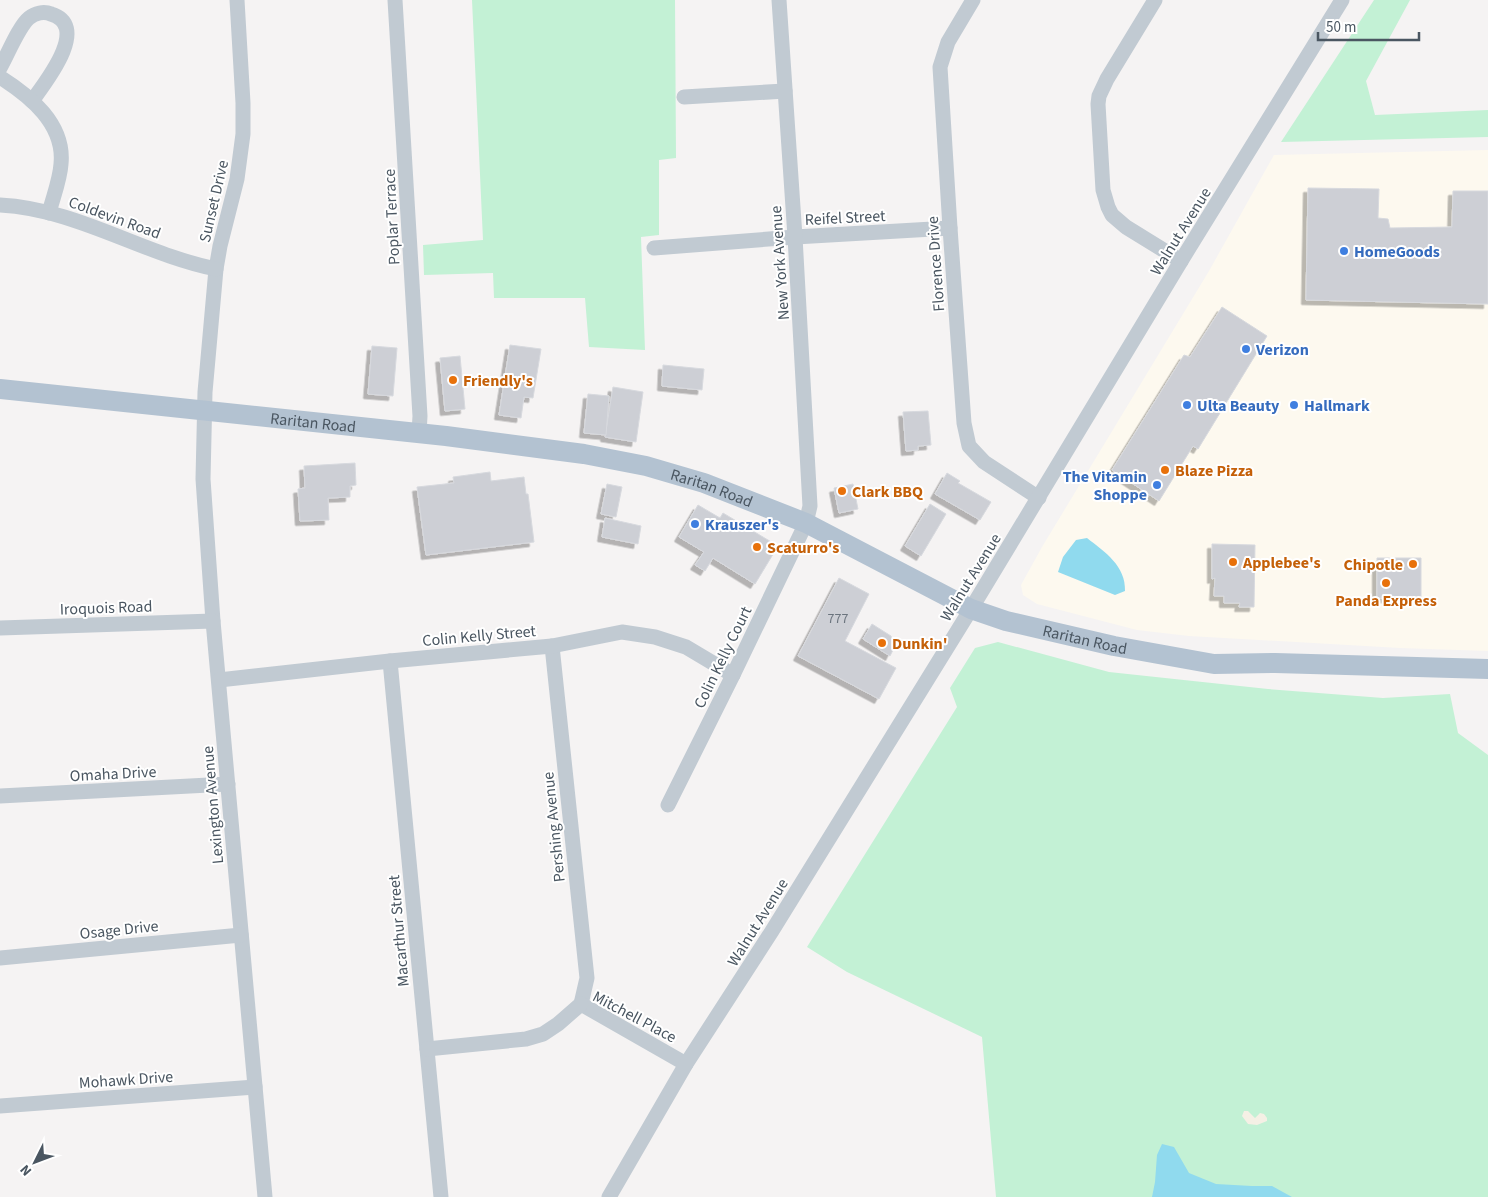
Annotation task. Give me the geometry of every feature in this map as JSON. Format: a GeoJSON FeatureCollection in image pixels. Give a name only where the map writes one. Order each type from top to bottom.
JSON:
{"type":"FeatureCollection","features":[{"type":"Feature","properties":{"kind":"main road","name":"Raritan Road"},"geometry":{"type":"LineString","coordinates":[[0,389],[419,433],[584,454],[646,466],[720,488],[806,523],[971,609],[1006,621],[1114,646],[1214,664],[1275,663],[1488,669]]}},
{"type":"Feature","properties":{"kind":"street","name":"Sunset Drive"},"geometry":{"type":"LineString","coordinates":[[204,410],[216,269],[237,179],[244,134],[237,0]]}},
{"type":"Feature","properties":{"kind":"street","name":"Poplar Terrace"},"geometry":{"type":"LineString","coordinates":[[395,0],[420,416],[419,433]]}},
{"type":"Feature","properties":{"kind":"street","name":"New York Avenue"},"geometry":{"type":"LineString","coordinates":[[779,0],[811,496],[806,523]]}},
{"type":"Feature","properties":{"kind":"street","name":"Florence Drive"},"geometry":{"type":"LineString","coordinates":[[973,0],[948,42],[940,67],[964,423],[969,446],[984,462],[1039,498]]}},
{"type":"Feature","properties":{"kind":"street"},"geometry":{"type":"LineString","coordinates":[[1155,0],[1107,79],[1099,96],[1103,190],[1108,207],[1119,222],[1181,262]]}},
{"type":"Feature","properties":{"kind":"street","name":"Walnut Avenue"},"geometry":{"type":"LineString","coordinates":[[608,1197],[686,1064],[772,931],[971,609],[1342,0]]}},
{"type":"Feature","properties":{"kind":"street"},"geometry":{"type":"LineString","coordinates":[[0,68],[29,18],[39,13],[44,13],[52,14],[62,20],[67,31],[67,43],[50,76],[32,101]]}},
{"type":"Feature","properties":{"kind":"street"},"geometry":{"type":"LineString","coordinates":[[0,77],[32,101],[50,122],[59,141],[61,151],[60,173],[49,213]]}},
{"type":"Feature","properties":{"kind":"street"},"geometry":{"type":"LineString","coordinates":[[684,97],[785,91]]}},
{"type":"Feature","properties":{"kind":"street","name":"Coldevin Road"},"geometry":{"type":"LineString","coordinates":[[0,205],[49,213],[93,226],[184,262],[216,269]]}},
{"type":"Feature","properties":{"kind":"street","name":"Reifel Street"},"geometry":{"type":"LineString","coordinates":[[654,248],[950,228]]}},
{"type":"Feature","properties":{"kind":"street","name":"Lexington Avenue"},"geometry":{"type":"LineString","coordinates":[[204,410],[203,479],[214,621],[265,1197]]}},
{"type":"Feature","properties":{"kind":"street","name":"Colin Kelly Court"},"geometry":{"type":"LineString","coordinates":[[668,806],[806,523]]}},
{"type":"Feature","properties":{"kind":"street","name":"Iroquois Road"},"geometry":{"type":"LineString","coordinates":[[0,628],[214,621]]}},
{"type":"Feature","properties":{"kind":"street","name":"Colin Kelly Street"},"geometry":{"type":"LineString","coordinates":[[219,680],[390,661],[552,646],[622,632],[655,637],[686,647],[733,675]]}},
{"type":"Feature","properties":{"kind":"street","name":"Pershing Avenue"},"geometry":{"type":"LineString","coordinates":[[552,646],[587,978],[581,1004]]}},
{"type":"Feature","properties":{"kind":"street","name":"Macarthur Street"},"geometry":{"type":"LineString","coordinates":[[390,661],[441,1197]]}},
{"type":"Feature","properties":{"kind":"street","name":"Omaha Drive"},"geometry":{"type":"LineString","coordinates":[[0,796],[228,784]]}},
{"type":"Feature","properties":{"kind":"street","name":"Osage Drive"},"geometry":{"type":"LineString","coordinates":[[0,958],[242,935]]}},
{"type":"Feature","properties":{"kind":"street","name":"Mitchell Place"},"geometry":{"type":"LineString","coordinates":[[427,1049],[526,1039],[543,1034],[564,1020],[581,1004],[686,1064]]}},
{"type":"Feature","properties":{"kind":"street","name":"Mohawk Drive"},"geometry":{"type":"LineString","coordinates":[[0,1106],[255,1087]]}},
{"type":"Feature","properties":{"kind":"shaded area"},"geometry":{"type":"Polygon","coordinates":[[[1488,150],[1488,651],[1189,636],[1137,630],[1037,604],[1023,595],[1021,585],[1042,547],[1209,271],[1274,155],[1488,150]]]}},
{"type":"Feature","properties":{"kind":"green space"},"geometry":{"type":"Polygon","coordinates":[[[472,0],[675,0],[676,158],[659,160],[659,235],[641,237],[645,350],[589,347],[585,298],[494,298],[493,273],[424,275],[423,245],[483,240],[472,0]]]}},
{"type":"Feature","properties":{"kind":"green space"},"geometry":{"type":"Polygon","coordinates":[[[1374,0],[1410,0],[1366,81],[1375,115],[1488,110],[1488,137],[1281,142],[1374,0]]]}},
{"type":"Feature","properties":{"kind":"green space"},"geometry":{"type":"Polygon","coordinates":[[[998,642],[1109,672],[1268,689],[1383,698],[1450,694],[1458,733],[1488,755],[1488,1197],[996,1197],[982,1037],[847,972],[807,947],[957,707],[950,688],[975,648],[998,642]]]}},
{"type":"Feature","properties":{"kind":"sand"},"geometry":{"type":"Polygon","coordinates":[[[1244,1111],[1248,1111],[1255,1118],[1260,1113],[1264,1114],[1267,1121],[1257,1125],[1248,1124],[1242,1116],[1244,1111]]]}},
{"type":"Feature","properties":{"kind":"water"},"geometry":{"type":"Polygon","coordinates":[[[1087,538],[1113,560],[1122,574],[1125,591],[1115,595],[1058,572],[1063,557],[1076,540],[1087,538]]]}},
{"type":"Feature","properties":{"kind":"water"},"geometry":{"type":"Polygon","coordinates":[[[1162,1144],[1174,1147],[1189,1173],[1216,1184],[1272,1186],[1292,1197],[1152,1197],[1157,1155],[1162,1144]]]}},
{"type":"Feature","properties":{"kind":"building"},"geometry":{"type":"Polygon","coordinates":[[[1308,188],[1379,189],[1378,218],[1388,219],[1390,228],[1452,227],[1453,191],[1488,191],[1488,304],[1306,300],[1308,188]]]}},
{"type":"Feature","properties":{"kind":"building"},"geometry":{"type":"Polygon","coordinates":[[[1222,307],[1267,336],[1198,449],[1193,446],[1159,501],[1112,470],[1184,355],[1190,357],[1222,307]]]}},
{"type":"Feature","properties":{"kind":"building"},"geometry":{"type":"Polygon","coordinates":[[[510,345],[541,349],[533,398],[524,397],[521,418],[499,415],[510,345]]]}},
{"type":"Feature","properties":{"kind":"building"},"geometry":{"type":"Polygon","coordinates":[[[372,346],[397,348],[393,396],[368,394],[372,346]]]}},
{"type":"Feature","properties":{"kind":"building"},"geometry":{"type":"Polygon","coordinates":[[[460,356],[465,409],[445,411],[440,358],[460,356]]]}},
{"type":"Feature","properties":{"kind":"building"},"geometry":{"type":"Polygon","coordinates":[[[663,365],[704,369],[702,390],[662,386],[663,365]]]}},
{"type":"Feature","properties":{"kind":"building"},"geometry":{"type":"Polygon","coordinates":[[[613,387],[643,392],[636,442],[605,437],[613,387]]]}},
{"type":"Feature","properties":{"kind":"building"},"geometry":{"type":"Polygon","coordinates":[[[588,394],[609,396],[606,435],[584,433],[588,394]]]}},
{"type":"Feature","properties":{"kind":"building"},"geometry":{"type":"Polygon","coordinates":[[[928,411],[931,445],[918,446],[918,450],[906,451],[903,412],[928,411]]]}},
{"type":"Feature","properties":{"kind":"building"},"geometry":{"type":"Polygon","coordinates":[[[355,463],[356,485],[350,486],[350,497],[328,498],[329,520],[300,521],[298,489],[305,488],[304,466],[355,463]]]}},
{"type":"Feature","properties":{"kind":"building"},"geometry":{"type":"Polygon","coordinates":[[[490,472],[491,481],[524,477],[534,542],[426,555],[417,487],[454,483],[453,477],[490,472]]]}},
{"type":"Feature","properties":{"kind":"building"},"geometry":{"type":"Polygon","coordinates":[[[947,473],[960,481],[958,483],[991,502],[980,520],[935,494],[947,473]]]}},
{"type":"Feature","properties":{"kind":"building"},"geometry":{"type":"Polygon","coordinates":[[[607,484],[622,487],[616,517],[601,514],[607,484]]]}},
{"type":"Feature","properties":{"kind":"building"},"geometry":{"type":"Polygon","coordinates":[[[853,484],[858,509],[839,513],[834,488],[853,484]]]}},
{"type":"Feature","properties":{"kind":"building"},"geometry":{"type":"Polygon","coordinates":[[[930,504],[946,514],[921,556],[905,546],[930,504]]]}},
{"type":"Feature","properties":{"kind":"building"},"geometry":{"type":"Polygon","coordinates":[[[698,505],[720,518],[723,513],[778,546],[755,584],[713,558],[705,571],[695,565],[704,552],[679,537],[698,505]]]}},
{"type":"Feature","properties":{"kind":"building"},"geometry":{"type":"Polygon","coordinates":[[[605,518],[641,526],[638,544],[602,537],[605,518]]]}},
{"type":"Feature","properties":{"kind":"building","name":"Applebee's"},"geometry":{"type":"Polygon","coordinates":[[[1212,544],[1255,545],[1254,607],[1239,607],[1240,603],[1224,603],[1224,596],[1214,596],[1215,578],[1212,579],[1212,544]]]}},
{"type":"Feature","properties":{"kind":"building"},"geometry":{"type":"Polygon","coordinates":[[[1377,558],[1421,558],[1421,599],[1377,598],[1377,558]]]}},
{"type":"Feature","properties":{"kind":"building"},"geometry":{"type":"Polygon","coordinates":[[[839,578],[869,594],[845,641],[896,668],[879,699],[798,656],[839,578]]]}},
{"type":"Feature","properties":{"kind":"building","name":"Dunkin'"},"geometry":{"type":"Polygon","coordinates":[[[872,624],[891,636],[894,648],[890,656],[863,639],[872,624]]]}},
{"type":"Feature","properties":{"kind":"place","name":"HomeGoods"},"geometry":{"type":"Point","coordinates":[1344,251]}},
{"type":"Feature","properties":{"kind":"place","name":"Verizon"},"geometry":{"type":"Point","coordinates":[1246,349]}},
{"type":"Feature","properties":{"kind":"place","name":"Friendly's"},"geometry":{"type":"Point","coordinates":[453,380]}},
{"type":"Feature","properties":{"kind":"place","name":"Ulta Beauty"},"geometry":{"type":"Point","coordinates":[1187,405]}},
{"type":"Feature","properties":{"kind":"place","name":"Hallmark"},"geometry":{"type":"Point","coordinates":[1294,405]}},
{"type":"Feature","properties":{"kind":"place","name":"Blaze Pizza"},"geometry":{"type":"Point","coordinates":[1165,470]}},
{"type":"Feature","properties":{"kind":"place","name":"The Vitamin Shoppe"},"geometry":{"type":"Point","coordinates":[1157,485]}},
{"type":"Feature","properties":{"kind":"place","name":"Clark BBQ"},"geometry":{"type":"Point","coordinates":[842,491]}},
{"type":"Feature","properties":{"kind":"place","name":"Krauszer's"},"geometry":{"type":"Point","coordinates":[695,524]}},
{"type":"Feature","properties":{"kind":"place","name":"Scaturro's"},"geometry":{"type":"Point","coordinates":[757,547]}},
{"type":"Feature","properties":{"kind":"place","name":"Applebee's"},"geometry":{"type":"Point","coordinates":[1233,562]}},
{"type":"Feature","properties":{"kind":"place","name":"Chipotle"},"geometry":{"type":"Point","coordinates":[1413,564]}},
{"type":"Feature","properties":{"kind":"place","name":"Panda Express"},"geometry":{"type":"Point","coordinates":[1386,583]}},
{"type":"Feature","properties":{"kind":"place","name":"Dunkin'"},"geometry":{"type":"Point","coordinates":[882,643]}}]}
